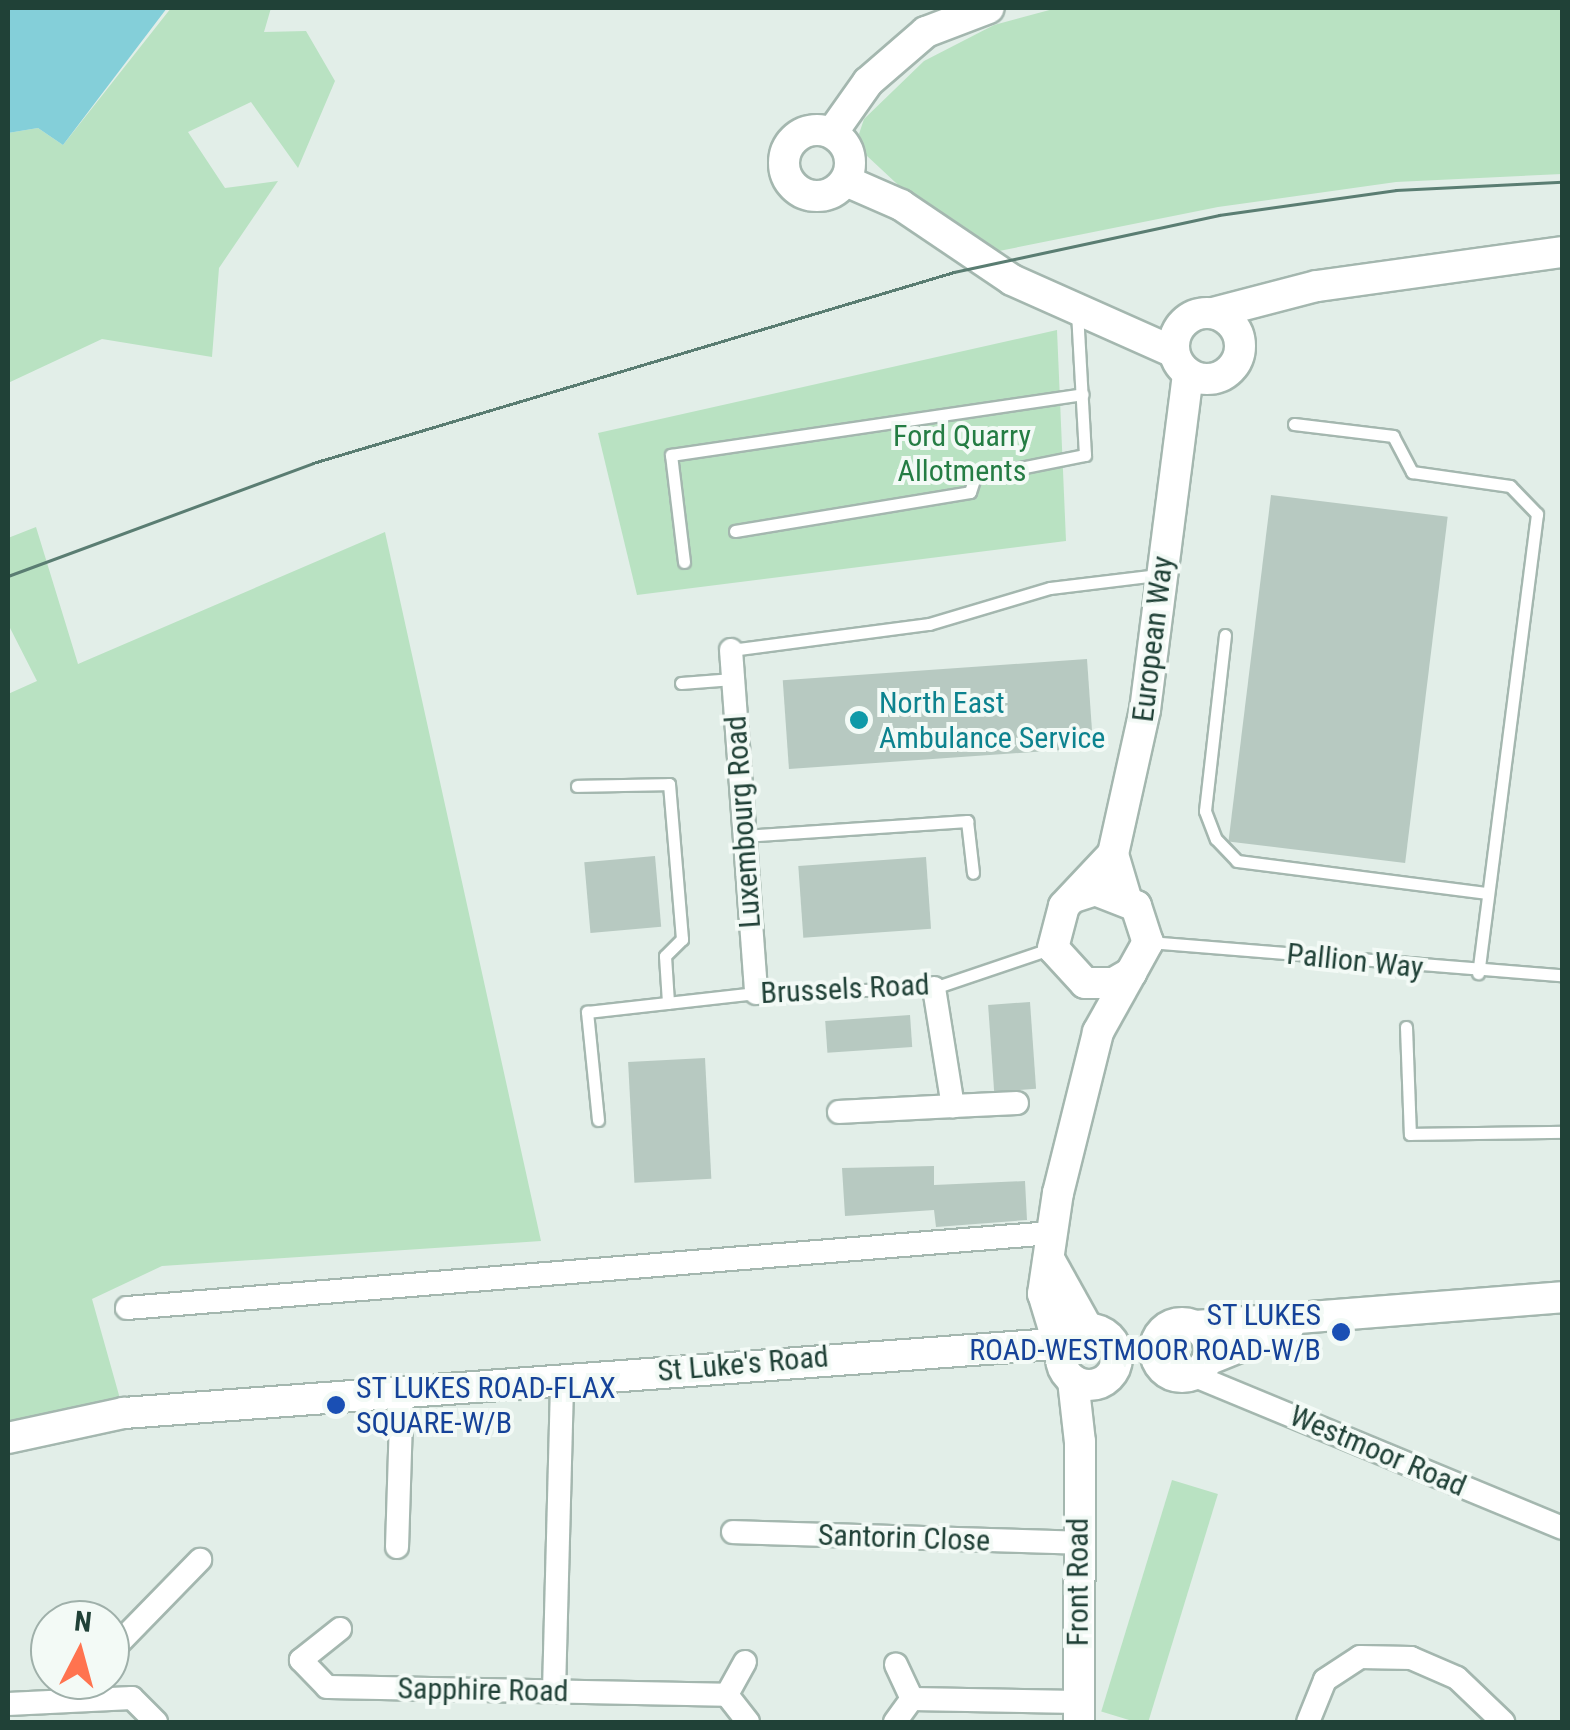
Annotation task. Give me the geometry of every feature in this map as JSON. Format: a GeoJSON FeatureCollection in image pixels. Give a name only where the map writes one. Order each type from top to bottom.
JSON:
{"type":"FeatureCollection","features":[{"type":"Feature","properties":{"kind":"main road"},"geometry":{"type":"LineString","coordinates":[[832,133],[850,158],[846,181],[821,197],[798,192],[786,178],[784,155],[795,138],[832,133],[868,82],[926,32],[990,8]]}},
{"type":"Feature","properties":{"kind":"main road"},"geometry":{"type":"LineString","coordinates":[[846,181],[901,205],[1012,280],[1120,323],[1188,358],[1228,373],[1272,300]]}},
{"type":"Feature","properties":{"kind":"main road"},"geometry":{"type":"LineString","coordinates":[[1188,358],[1213,313],[1440,264],[1562,252]]}},
{"type":"Feature","properties":{"kind":"main road"},"geometry":{"type":"LineString","coordinates":[[1213,313],[1231,323],[1240,348]]}},
{"type":"Feature","properties":{"kind":"main road","name":"European Way"},"geometry":{"type":"LineString","coordinates":[[1113,854],[1134,778],[1187,423],[1188,358]]}},
{"type":"Feature","properties":{"kind":"main road"},"geometry":{"type":"LineString","coordinates":[[1098,1032],[1076,979],[1054,948],[1054,924],[1113,854]]}},
{"type":"Feature","properties":{"kind":"main road"},"geometry":{"type":"LineString","coordinates":[[1113,854],[1126,898],[1146,926],[1148,942],[1098,1032],[1050,1246],[1046,1312],[1108,1377],[1190,1370],[1341,1314]]}},
{"type":"Feature","properties":{"kind":"main road"},"geometry":{"type":"LineString","coordinates":[[1074,897],[1095,890],[1126,898]]}},
{"type":"Feature","properties":{"kind":"main road"},"geometry":{"type":"LineString","coordinates":[[1076,979],[1102,985],[1132,974]]}},
{"type":"Feature","properties":{"kind":"main road"},"geometry":{"type":"LineString","coordinates":[[1078,1349],[1182,1326],[1562,1297]]}},
{"type":"Feature","properties":{"kind":"main road"},"geometry":{"type":"LineString","coordinates":[[1182,1326],[1208,1342],[1190,1370]]}},
{"type":"Feature","properties":{"kind":"main road"},"geometry":{"type":"LineString","coordinates":[[1182,1326],[1155,1354],[1190,1370]]}},
{"type":"Feature","properties":{"kind":"main road","name":"St Luke's Road"},"geometry":{"type":"LineString","coordinates":[[8,1438],[124,1414],[1001,1342],[1078,1349]]}},
{"type":"Feature","properties":{"kind":"main road"},"geometry":{"type":"LineString","coordinates":[[1078,1349],[1117,1353],[1080,1442]]}},
{"type":"Feature","properties":{"kind":"main road"},"geometry":{"type":"LineString","coordinates":[[1078,1349],[1080,1442]]}},
{"type":"Feature","properties":{"kind":"main road","name":"Front Road"},"geometry":{"type":"LineString","coordinates":[[1079,1712],[1076,1543],[1080,1442]]}},
{"type":"Feature","properties":{"kind":"street","name":"Luxembourg Road"},"geometry":{"type":"LineString","coordinates":[[731,650],[756,994]]}},
{"type":"Feature","properties":{"kind":"street"},"geometry":{"type":"LineString","coordinates":[[934,988],[953,1106]]}},
{"type":"Feature","properties":{"kind":"street"},"geometry":{"type":"LineString","coordinates":[[839,1112],[1017,1102]]}},
{"type":"Feature","properties":{"kind":"street"},"geometry":{"type":"LineString","coordinates":[[128,1308],[1050,1246]]}},
{"type":"Feature","properties":{"kind":"street","name":"Westmoor Road"},"geometry":{"type":"LineString","coordinates":[[1190,1370],[1562,1528]]}},
{"type":"Feature","properties":{"kind":"street"},"geometry":{"type":"LineString","coordinates":[[554,1691],[562,1380]]}},
{"type":"Feature","properties":{"kind":"street"},"geometry":{"type":"LineString","coordinates":[[397,1547],[402,1392]]}},
{"type":"Feature","properties":{"kind":"street","name":"Santorin Close"},"geometry":{"type":"LineString","coordinates":[[733,1532],[1076,1543]]}},
{"type":"Feature","properties":{"kind":"street"},"geometry":{"type":"LineString","coordinates":[[130,1632],[200,1560]]}},
{"type":"Feature","properties":{"kind":"street","name":"Sapphire Road"},"geometry":{"type":"LineString","coordinates":[[340,1628],[301,1660],[326,1687],[728,1695]]}},
{"type":"Feature","properties":{"kind":"street"},"geometry":{"type":"LineString","coordinates":[[1308,1722],[1325,1680],[1360,1656],[1412,1658],[1457,1678],[1503,1722]]}},
{"type":"Feature","properties":{"kind":"street"},"geometry":{"type":"LineString","coordinates":[[745,1662],[728,1695],[748,1722]]}},
{"type":"Feature","properties":{"kind":"street"},"geometry":{"type":"LineString","coordinates":[[896,1664],[912,1698]]}},
{"type":"Feature","properties":{"kind":"street"},"geometry":{"type":"LineString","coordinates":[[130,1697],[156,1722]]}},
{"type":"Feature","properties":{"kind":"street"},"geometry":{"type":"LineString","coordinates":[[912,1698],[1079,1712]]}},
{"type":"Feature","properties":{"kind":"street"},"geometry":{"type":"LineString","coordinates":[[895,1722],[912,1698]]}},
{"type":"Feature","properties":{"kind":"street"},"geometry":{"type":"LineString","coordinates":[[8,1703],[44,1700]]}},
{"type":"Feature","properties":{"kind":"lane"},"geometry":{"type":"LineString","coordinates":[[735,532],[970,492],[976,477],[1085,455],[1077,308]]}},
{"type":"Feature","properties":{"kind":"lane"},"geometry":{"type":"LineString","coordinates":[[684,562],[672,455],[1082,394]]}},
{"type":"Feature","properties":{"kind":"lane"},"geometry":{"type":"LineString","coordinates":[[1294,424],[1393,436],[1412,472],[1510,486],[1538,514],[1478,974]]}},
{"type":"Feature","properties":{"kind":"lane"},"geometry":{"type":"LineString","coordinates":[[731,650],[929,624],[1036,591],[1162,574]]}},
{"type":"Feature","properties":{"kind":"lane"},"geometry":{"type":"LineString","coordinates":[[1225,634],[1205,811],[1216,839],[1238,860],[1486,893]]}},
{"type":"Feature","properties":{"kind":"lane"},"geometry":{"type":"LineString","coordinates":[[681,682],[732,679]]}},
{"type":"Feature","properties":{"kind":"lane"},"geometry":{"type":"LineString","coordinates":[[577,786],[670,784],[682,938],[666,956],[668,1003]]}},
{"type":"Feature","properties":{"kind":"lane"},"geometry":{"type":"LineString","coordinates":[[743,836],[967,821],[973,873]]}},
{"type":"Feature","properties":{"kind":"lane","name":"Pallion Way"},"geometry":{"type":"LineString","coordinates":[[1148,942],[1478,974],[1562,975]]}},
{"type":"Feature","properties":{"kind":"lane","name":"Brussels Road"},"geometry":{"type":"LineString","coordinates":[[598,1120],[587,1012],[756,994],[934,988],[1054,948]]}},
{"type":"Feature","properties":{"kind":"lane"},"geometry":{"type":"LineString","coordinates":[[1406,1027],[1410,1134],[1562,1132]]}},
{"type":"Feature","properties":{"kind":"green space"},"geometry":{"type":"Polygon","coordinates":[[[171,8],[271,8],[264,32],[306,31],[335,81],[298,168],[251,102],[188,132],[225,188],[278,181],[219,268],[212,357],[102,339],[8,383],[8,133],[38,128],[63,145],[171,8]]]}},
{"type":"Feature","properties":{"kind":"green space"},"geometry":{"type":"Polygon","coordinates":[[[1057,8],[1562,8],[1562,174],[1396,182],[1218,207],[994,252],[910,196],[866,155],[859,134],[864,119],[924,61],[994,25],[1057,8]]]}},
{"type":"Feature","properties":{"kind":"green space","name":"Ford Quarry Allotments"},"geometry":{"type":"Polygon","coordinates":[[[1057,330],[1066,541],[637,595],[598,433],[1057,330]]]}},
{"type":"Feature","properties":{"kind":"green space"},"geometry":{"type":"Polygon","coordinates":[[[36,527],[78,664],[385,532],[541,1241],[162,1266],[92,1299],[124,1413],[8,1438],[8,694],[37,681],[8,624],[8,538],[36,527]]]}},
{"type":"Feature","properties":{"kind":"green space"},"geometry":{"type":"Polygon","coordinates":[[[1172,1480],[1218,1494],[1148,1722],[1101,1711],[1172,1480]]]}},
{"type":"Feature","properties":{"kind":"water"},"geometry":{"type":"Polygon","coordinates":[[[8,8],[167,8],[63,145],[38,128],[8,133],[8,8]]]}},
{"type":"Feature","properties":{"kind":"building"},"geometry":{"type":"Polygon","coordinates":[[[1271,495],[1448,517],[1405,863],[1228,841],[1271,495]]]}},
{"type":"Feature","properties":{"kind":"building"},"geometry":{"type":"Polygon","coordinates":[[[1087,659],[1093,748],[789,769],[783,680],[1087,659]]]}},
{"type":"Feature","properties":{"kind":"building"},"geometry":{"type":"Polygon","coordinates":[[[655,856],[661,927],[590,933],[584,862],[655,856]]]}},
{"type":"Feature","properties":{"kind":"building"},"geometry":{"type":"Polygon","coordinates":[[[926,857],[931,929],[803,938],[798,866],[926,857]]]}},
{"type":"Feature","properties":{"kind":"building"},"geometry":{"type":"Polygon","coordinates":[[[1030,1002],[1036,1089],[994,1092],[988,1005],[1030,1002]]]}},
{"type":"Feature","properties":{"kind":"building"},"geometry":{"type":"Polygon","coordinates":[[[910,1015],[912,1047],[827,1053],[825,1021],[910,1015]]]}},
{"type":"Feature","properties":{"kind":"building"},"geometry":{"type":"Polygon","coordinates":[[[705,1058],[711,1179],[634,1183],[628,1062],[705,1058]]]}},
{"type":"Feature","properties":{"kind":"building"},"geometry":{"type":"Polygon","coordinates":[[[934,1166],[934,1185],[1025,1181],[1027,1220],[936,1227],[934,1210],[845,1216],[842,1168],[934,1166]]]}},
{"type":"Feature","properties":{"kind":"tram line"},"geometry":{"type":"LineString","coordinates":[[8,576],[313,463],[954,272],[1219,215],[1396,190],[1562,182]]}},
{"type":"Feature","properties":{"kind":"place","name":"North East Ambulance Service"},"geometry":{"type":"Point","coordinates":[859,720]}},
{"type":"Feature","properties":{"kind":"place","name":"ST LUKES ROAD-WESTMOOR ROAD-W/B"},"geometry":{"type":"Point","coordinates":[1341,1332]}},
{"type":"Feature","properties":{"kind":"place","name":"ST LUKES ROAD-FLAX SQUARE-W/B"},"geometry":{"type":"Point","coordinates":[336,1405]}}]}
